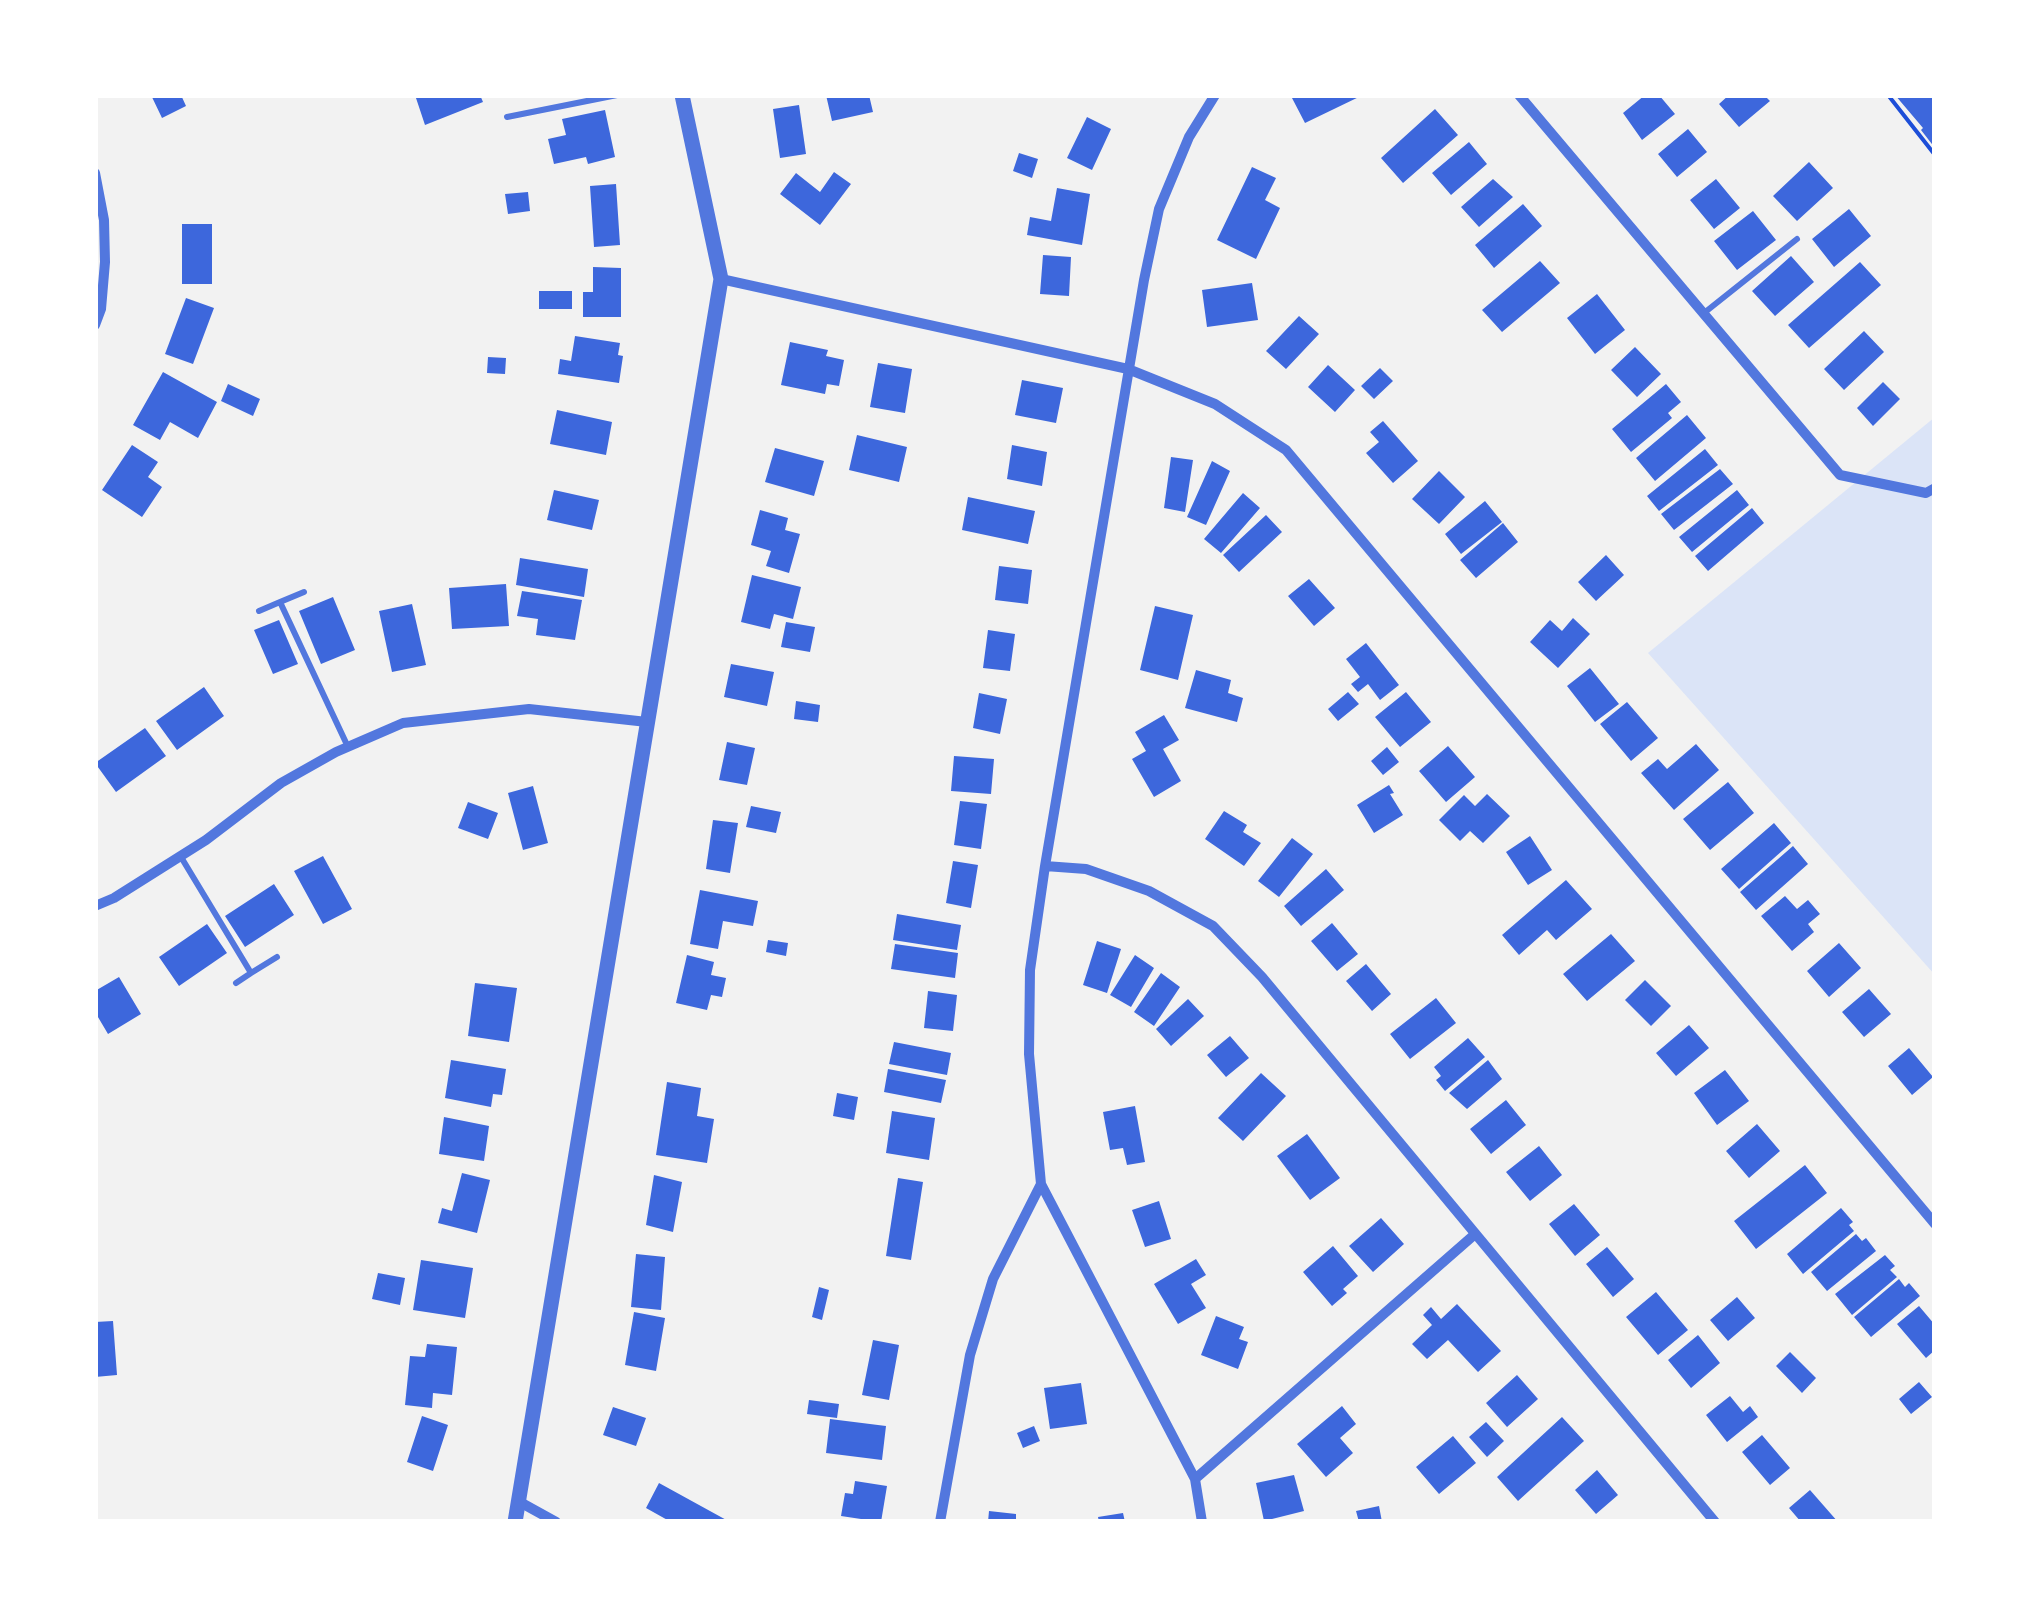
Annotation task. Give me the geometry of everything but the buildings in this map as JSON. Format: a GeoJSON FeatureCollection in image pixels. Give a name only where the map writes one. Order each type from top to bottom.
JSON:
{"type":"FeatureCollection","features":[{"type":"Feature","properties":{"kind":"street"},"geometry":{"type":"LineString","coordinates":[[515,1522],[720,278],[682,95]]}},
{"type":"Feature","properties":{"kind":"street"},"geometry":{"type":"LineString","coordinates":[[1202,1522],[1195,1479],[1041,1184],[1029,1054],[1030,970],[1045,866],[1128,369],[1159,209],[1188,137],[1215,95]]}},
{"type":"Feature","properties":{"kind":"street"},"geometry":{"type":"LineString","coordinates":[[1519,95],[1840,475],[1926,493],[1935,488]]}},
{"type":"Feature","properties":{"kind":"street"},"geometry":{"type":"LineString","coordinates":[[95,173],[104,220],[106,262],[102,309],[95,325]]}},
{"type":"Feature","properties":{"kind":"street"},"geometry":{"type":"LineString","coordinates":[[720,278],[1128,369],[1215,404],[1286,450],[1935,1224]]}},
{"type":"Feature","properties":{"kind":"street"},"geometry":{"type":"LineString","coordinates":[[95,906],[180,856],[282,783],[403,723],[529,708],[647,722]]}},
{"type":"Feature","properties":{"kind":"street"},"geometry":{"type":"LineString","coordinates":[[1045,866],[1086,870],[1149,890],[1213,926],[1262,977],[1715,1522]]}},
{"type":"Feature","properties":{"kind":"street"},"geometry":{"type":"LineString","coordinates":[[940,1522],[970,1355],[993,1279],[1041,1184]]}},
{"type":"Feature","properties":{"kind":"street"},"geometry":{"type":"LineString","coordinates":[[1195,1479],[1474,1236]]}},
{"type":"Feature","properties":{"kind":"street"},"geometry":{"type":"LineString","coordinates":[[518,1501],[556,1522]]}},
{"type":"Feature","properties":{"kind":"lane"},"geometry":{"type":"LineString","coordinates":[[508,117],[617,95]]}},
{"type":"Feature","properties":{"kind":"lane"},"geometry":{"type":"LineString","coordinates":[[1703,314],[1796,239]]}},
{"type":"Feature","properties":{"kind":"lane"},"geometry":{"type":"LineString","coordinates":[[259,612],[304,592]]}},
{"type":"Feature","properties":{"kind":"lane"},"geometry":{"type":"LineString","coordinates":[[280,602],[348,747]]}},
{"type":"Feature","properties":{"kind":"lane"},"geometry":{"type":"LineString","coordinates":[[180,856],[252,973]]}},
{"type":"Feature","properties":{"kind":"lane"},"geometry":{"type":"LineString","coordinates":[[236,983],[277,958]]}},
{"type":"Feature","properties":{"kind":"path"},"geometry":{"type":"LineString","coordinates":[[1888,95],[1935,155]]}},
{"type":"Feature","properties":{"kind":"shaded area"},"geometry":{"type":"Polygon","coordinates":[[[1935,417],[1935,975],[1648,653],[1935,417]]]}}]}
